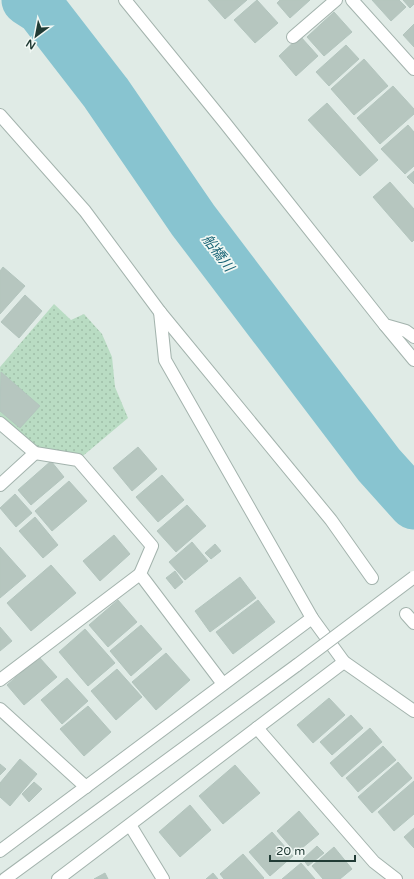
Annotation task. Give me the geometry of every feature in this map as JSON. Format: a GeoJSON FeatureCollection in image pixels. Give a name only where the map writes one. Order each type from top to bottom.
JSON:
{"type":"FeatureCollection","features":[{"type":"Feature","properties":{"kind":"street"},"geometry":{"type":"LineString","coordinates":[[125,0],[226,122],[414,360]]}},
{"type":"Feature","properties":{"kind":"street"},"geometry":{"type":"LineString","coordinates":[[293,37],[336,0]]}},
{"type":"Feature","properties":{"kind":"street"},"geometry":{"type":"LineString","coordinates":[[352,0],[414,69]]}},
{"type":"Feature","properties":{"kind":"street"},"geometry":{"type":"LineString","coordinates":[[0,114],[85,211],[160,312],[331,520],[372,578]]}},
{"type":"Feature","properties":{"kind":"street"},"geometry":{"type":"LineString","coordinates":[[160,312],[165,360],[312,618],[344,662],[414,711]]}},
{"type":"Feature","properties":{"kind":"street"},"geometry":{"type":"LineString","coordinates":[[385,325],[406,331],[414,337]]}},
{"type":"Feature","properties":{"kind":"street"},"geometry":{"type":"LineString","coordinates":[[0,423],[35,453],[78,460],[152,546],[140,574],[0,680]]}},
{"type":"Feature","properties":{"kind":"street"},"geometry":{"type":"LineString","coordinates":[[0,485],[35,453]]}},
{"type":"Feature","properties":{"kind":"street"},"geometry":{"type":"LineString","coordinates":[[140,574],[223,684]]}},
{"type":"Feature","properties":{"kind":"street"},"geometry":{"type":"LineString","coordinates":[[5,879],[414,577]]}},
{"type":"Feature","properties":{"kind":"street"},"geometry":{"type":"LineString","coordinates":[[406,614],[414,623]]}},
{"type":"Feature","properties":{"kind":"street"},"geometry":{"type":"LineString","coordinates":[[0,851],[312,618]]}},
{"type":"Feature","properties":{"kind":"street"},"geometry":{"type":"LineString","coordinates":[[58,879],[344,662]]}},
{"type":"Feature","properties":{"kind":"street"},"geometry":{"type":"LineString","coordinates":[[0,709],[86,787]]}},
{"type":"Feature","properties":{"kind":"street"},"geometry":{"type":"LineString","coordinates":[[257,728],[374,862],[396,879]]}},
{"type":"Feature","properties":{"kind":"street"},"geometry":{"type":"LineString","coordinates":[[130,824],[164,879]]}},
{"type":"Feature","properties":{"kind":"green space"},"geometry":{"type":"Polygon","coordinates":[[[54,304],[71,320],[84,314],[102,334],[112,357],[115,387],[128,418],[78,460],[35,453],[0,423],[0,367],[54,304]]]}},
{"type":"Feature","properties":{"kind":"building"},"geometry":{"type":"Polygon","coordinates":[[[208,0],[247,0],[225,19],[208,0]]]}},
{"type":"Feature","properties":{"kind":"building"},"geometry":{"type":"Polygon","coordinates":[[[257,0],[278,23],[255,43],[234,20],[257,0]]]}},
{"type":"Feature","properties":{"kind":"building"},"geometry":{"type":"Polygon","coordinates":[[[280,0],[310,0],[290,18],[277,3],[280,0]]]}},
{"type":"Feature","properties":{"kind":"building"},"geometry":{"type":"Polygon","coordinates":[[[372,0],[399,0],[406,7],[391,21],[372,0]]]}},
{"type":"Feature","properties":{"kind":"building"},"geometry":{"type":"Polygon","coordinates":[[[403,0],[414,0],[414,4],[410,8],[403,0]]]}},
{"type":"Feature","properties":{"kind":"building"},"geometry":{"type":"Polygon","coordinates":[[[334,12],[352,32],[324,56],[307,37],[334,12]]]}},
{"type":"Feature","properties":{"kind":"building"},"geometry":{"type":"Polygon","coordinates":[[[414,24],[414,47],[403,35],[414,24]]]}},
{"type":"Feature","properties":{"kind":"building"},"geometry":{"type":"Polygon","coordinates":[[[300,36],[318,56],[296,76],[279,56],[300,36]]]}},
{"type":"Feature","properties":{"kind":"building"},"geometry":{"type":"Polygon","coordinates":[[[346,45],[359,59],[329,86],[316,72],[346,45]]]}},
{"type":"Feature","properties":{"kind":"building"},"geometry":{"type":"Polygon","coordinates":[[[364,59],[388,86],[354,115],[331,89],[364,59]]]}},
{"type":"Feature","properties":{"kind":"building"},"geometry":{"type":"Polygon","coordinates":[[[393,86],[414,109],[414,114],[380,144],[357,118],[393,86]]]}},
{"type":"Feature","properties":{"kind":"building"},"geometry":{"type":"Polygon","coordinates":[[[327,103],[378,160],[360,176],[308,120],[327,103]]]}},
{"type":"Feature","properties":{"kind":"building"},"geometry":{"type":"Polygon","coordinates":[[[408,125],[414,132],[414,166],[405,174],[381,149],[408,125]]]}},
{"type":"Feature","properties":{"kind":"building"},"geometry":{"type":"Polygon","coordinates":[[[414,171],[414,184],[407,177],[414,171]]]}},
{"type":"Feature","properties":{"kind":"building"},"geometry":{"type":"Polygon","coordinates":[[[390,182],[414,209],[414,240],[412,242],[373,197],[390,182]]]}},
{"type":"Feature","properties":{"kind":"building"},"geometry":{"type":"Polygon","coordinates":[[[3,267],[25,286],[0,314],[0,271],[3,267]]]}},
{"type":"Feature","properties":{"kind":"building"},"geometry":{"type":"Polygon","coordinates":[[[25,295],[42,311],[19,338],[1,322],[25,295]]]}},
{"type":"Feature","properties":{"kind":"building"},"geometry":{"type":"Polygon","coordinates":[[[1,372],[40,406],[20,428],[0,411],[1,372]]]}},
{"type":"Feature","properties":{"kind":"building"},"geometry":{"type":"Polygon","coordinates":[[[138,447],[157,469],[132,491],[113,468],[138,447]]]}},
{"type":"Feature","properties":{"kind":"building"},"geometry":{"type":"Polygon","coordinates":[[[51,461],[64,477],[31,505],[18,490],[51,461]]]}},
{"type":"Feature","properties":{"kind":"building"},"geometry":{"type":"Polygon","coordinates":[[[162,475],[184,500],[158,522],[136,497],[162,475]]]}},
{"type":"Feature","properties":{"kind":"building"},"geometry":{"type":"Polygon","coordinates":[[[69,481],[87,501],[52,531],[35,511],[69,481]]]}},
{"type":"Feature","properties":{"kind":"building"},"geometry":{"type":"Polygon","coordinates":[[[15,494],[32,513],[16,527],[0,508],[15,494]]]}},
{"type":"Feature","properties":{"kind":"building"},"geometry":{"type":"Polygon","coordinates":[[[187,505],[206,526],[176,552],[157,531],[187,505]]]}},
{"type":"Feature","properties":{"kind":"building"},"geometry":{"type":"Polygon","coordinates":[[[35,517],[58,545],[43,558],[19,531],[35,517]]]}},
{"type":"Feature","properties":{"kind":"building"},"geometry":{"type":"Polygon","coordinates":[[[114,535],[130,554],[100,581],[83,561],[114,535]]]}},
{"type":"Feature","properties":{"kind":"building"},"geometry":{"type":"Polygon","coordinates":[[[192,542],[208,561],[185,580],[169,562],[192,542]]]}},
{"type":"Feature","properties":{"kind":"building"},"geometry":{"type":"Polygon","coordinates":[[[215,544],[221,551],[211,559],[205,553],[215,544]]]}},
{"type":"Feature","properties":{"kind":"building"},"geometry":{"type":"Polygon","coordinates":[[[0,547],[26,576],[0,598],[0,547]]]}},
{"type":"Feature","properties":{"kind":"building"},"geometry":{"type":"Polygon","coordinates":[[[51,565],[76,593],[31,631],[7,603],[51,565]]]}},
{"type":"Feature","properties":{"kind":"building"},"geometry":{"type":"Polygon","coordinates":[[[175,571],[183,582],[175,589],[166,578],[175,571]]]}},
{"type":"Feature","properties":{"kind":"building"},"geometry":{"type":"Polygon","coordinates":[[[240,577],[256,598],[210,632],[195,611],[240,577]]]}},
{"type":"Feature","properties":{"kind":"building"},"geometry":{"type":"Polygon","coordinates":[[[118,600],[137,622],[108,647],[89,625],[118,600]]]}},
{"type":"Feature","properties":{"kind":"building"},"geometry":{"type":"Polygon","coordinates":[[[258,600],[275,622],[233,654],[216,632],[258,600]]]}},
{"type":"Feature","properties":{"kind":"building"},"geometry":{"type":"Polygon","coordinates":[[[141,625],[162,649],[131,676],[110,651],[141,625]]]}},
{"type":"Feature","properties":{"kind":"building"},"geometry":{"type":"Polygon","coordinates":[[[0,627],[12,641],[0,651],[0,627]]]}},
{"type":"Feature","properties":{"kind":"building"},"geometry":{"type":"Polygon","coordinates":[[[85,629],[115,663],[88,686],[59,652],[85,629]]]}},
{"type":"Feature","properties":{"kind":"building"},"geometry":{"type":"Polygon","coordinates":[[[166,653],[190,680],[156,710],[132,682],[166,653]]]}},
{"type":"Feature","properties":{"kind":"building"},"geometry":{"type":"Polygon","coordinates":[[[39,657],[57,677],[24,705],[7,685],[39,657]]]}},
{"type":"Feature","properties":{"kind":"building"},"geometry":{"type":"Polygon","coordinates":[[[117,669],[142,697],[116,720],[91,691],[117,669]]]}},
{"type":"Feature","properties":{"kind":"building"},"geometry":{"type":"Polygon","coordinates":[[[67,678],[88,701],[62,724],[41,700],[67,678]]]}},
{"type":"Feature","properties":{"kind":"building"},"geometry":{"type":"Polygon","coordinates":[[[329,698],[345,715],[313,743],[297,725],[329,698]]]}},
{"type":"Feature","properties":{"kind":"building"},"geometry":{"type":"Polygon","coordinates":[[[88,706],[111,732],[84,756],[60,729],[88,706]]]}},
{"type":"Feature","properties":{"kind":"building"},"geometry":{"type":"Polygon","coordinates":[[[351,715],[363,728],[332,755],[320,742],[351,715]]]}},
{"type":"Feature","properties":{"kind":"building"},"geometry":{"type":"Polygon","coordinates":[[[370,728],[382,742],[342,777],[330,763],[370,728]]]}},
{"type":"Feature","properties":{"kind":"building"},"geometry":{"type":"Polygon","coordinates":[[[383,746],[396,760],[358,792],[346,778],[383,746]]]}},
{"type":"Feature","properties":{"kind":"building"},"geometry":{"type":"Polygon","coordinates":[[[20,759],[37,774],[10,806],[0,797],[0,783],[20,759]]]}},
{"type":"Feature","properties":{"kind":"building"},"geometry":{"type":"Polygon","coordinates":[[[398,762],[412,778],[372,813],[358,797],[398,762]]]}},
{"type":"Feature","properties":{"kind":"building"},"geometry":{"type":"Polygon","coordinates":[[[0,764],[6,769],[0,775],[0,764]]]}},
{"type":"Feature","properties":{"kind":"building"},"geometry":{"type":"Polygon","coordinates":[[[235,765],[260,793],[223,824],[199,796],[235,765]]]}},
{"type":"Feature","properties":{"kind":"building"},"geometry":{"type":"Polygon","coordinates":[[[414,781],[414,814],[394,831],[378,812],[414,781]]]}},
{"type":"Feature","properties":{"kind":"building"},"geometry":{"type":"Polygon","coordinates":[[[34,782],[42,789],[29,802],[22,794],[34,782]]]}},
{"type":"Feature","properties":{"kind":"building"},"geometry":{"type":"Polygon","coordinates":[[[190,805],[211,830],[180,857],[159,832],[190,805]]]}},
{"type":"Feature","properties":{"kind":"building"},"geometry":{"type":"Polygon","coordinates":[[[299,811],[319,834],[296,853],[277,831],[299,811]]]}},
{"type":"Feature","properties":{"kind":"building"},"geometry":{"type":"Polygon","coordinates":[[[414,828],[414,848],[404,837],[414,828]]]}},
{"type":"Feature","properties":{"kind":"building"},"geometry":{"type":"Polygon","coordinates":[[[272,832],[293,856],[270,876],[249,852],[272,832]]]}},
{"type":"Feature","properties":{"kind":"building"},"geometry":{"type":"Polygon","coordinates":[[[317,846],[324,853],[308,866],[303,859],[317,846]]]}},
{"type":"Feature","properties":{"kind":"building"},"geometry":{"type":"Polygon","coordinates":[[[334,847],[352,869],[340,879],[323,879],[312,866],[334,847]]]}},
{"type":"Feature","properties":{"kind":"building"},"geometry":{"type":"Polygon","coordinates":[[[243,854],[264,878],[263,879],[224,879],[220,874],[243,854]]]}},
{"type":"Feature","properties":{"kind":"building"},"geometry":{"type":"Polygon","coordinates":[[[301,863],[315,879],[282,879],[301,863]]]}},
{"type":"Feature","properties":{"kind":"building"},"geometry":{"type":"Polygon","coordinates":[[[105,873],[108,879],[94,879],[105,873]]]}},
{"type":"Feature","properties":{"kind":"building"},"geometry":{"type":"Polygon","coordinates":[[[213,873],[218,879],[206,879],[213,873]]]}},
{"type":"Feature","properties":{"kind":"waterway","name":"船橋川"},"geometry":{"type":"LineString","coordinates":[[27,0],[41,9],[106,93],[193,220],[379,465],[414,504]]}}]}
